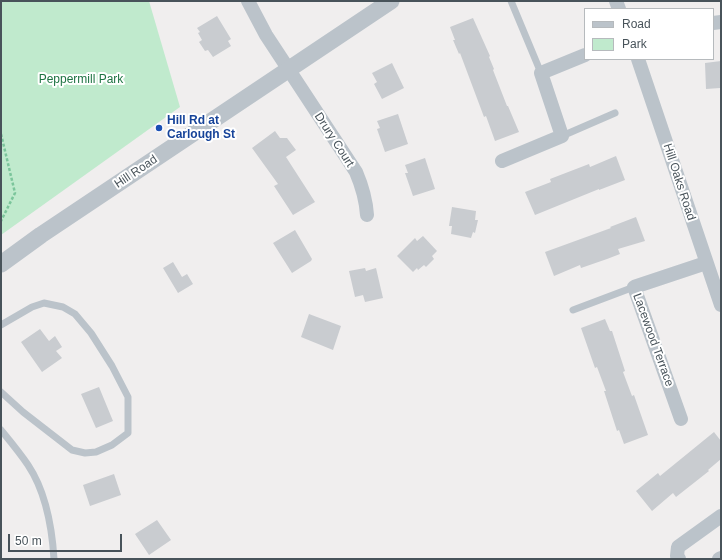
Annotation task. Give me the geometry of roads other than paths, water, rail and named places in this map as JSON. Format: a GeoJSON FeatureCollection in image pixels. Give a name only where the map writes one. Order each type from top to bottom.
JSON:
{"type":"FeatureCollection","features":[{"type":"Feature","properties":{"kind":"street","name":"Drury Court"},"geometry":{"type":"LineString","coordinates":[[248,1],[266,35],[288,70],[356,172],[364,193],[367,215]]}},
{"type":"Feature","properties":{"kind":"street","name":"Hill Road"},"geometry":{"type":"LineString","coordinates":[[1,264],[41,235],[391,1]]}},
{"type":"Feature","properties":{"kind":"street"},"geometry":{"type":"LineString","coordinates":[[502,161],[562,136],[541,73],[584,55]]}},
{"type":"Feature","properties":{"kind":"street","name":"Hill Oaks Road"},"geometry":{"type":"LineString","coordinates":[[638,60],[721,305]]}},
{"type":"Feature","properties":{"kind":"street","name":"Lacewood Terrace"},"geometry":{"type":"LineString","coordinates":[[681,419],[634,287],[706,263]]}},
{"type":"Feature","properties":{"kind":"street"},"geometry":{"type":"LineString","coordinates":[[679,559],[678,547],[721,516]]}},
{"type":"Feature","properties":{"kind":"lane"},"geometry":{"type":"LineString","coordinates":[[511,1],[541,73]]}},
{"type":"Feature","properties":{"kind":"lane"},"geometry":{"type":"LineString","coordinates":[[562,136],[615,113]]}},
{"type":"Feature","properties":{"kind":"lane"},"geometry":{"type":"LineString","coordinates":[[573,310],[634,287]]}},
{"type":"Feature","properties":{"kind":"lane"},"geometry":{"type":"LineString","coordinates":[[1,325],[32,306],[44,303],[63,307],[75,314],[91,333],[112,366],[128,397],[128,433],[112,446],[96,452],[85,453],[72,450],[23,412],[1,392]]}},
{"type":"Feature","properties":{"kind":"lane"},"geometry":{"type":"LineString","coordinates":[[1,430],[28,465],[43,498],[52,534],[54,559]]}},
{"type":"Feature","properties":{"kind":"place","name":"Hill Rd at Carlough St"},"geometry":{"type":"Point","coordinates":[159,128]}},
{"type":"Feature","properties":{"kind":"park label","name":"Peppermill Park"},"geometry":{"type":"Point","coordinates":[81,80]}}]}
